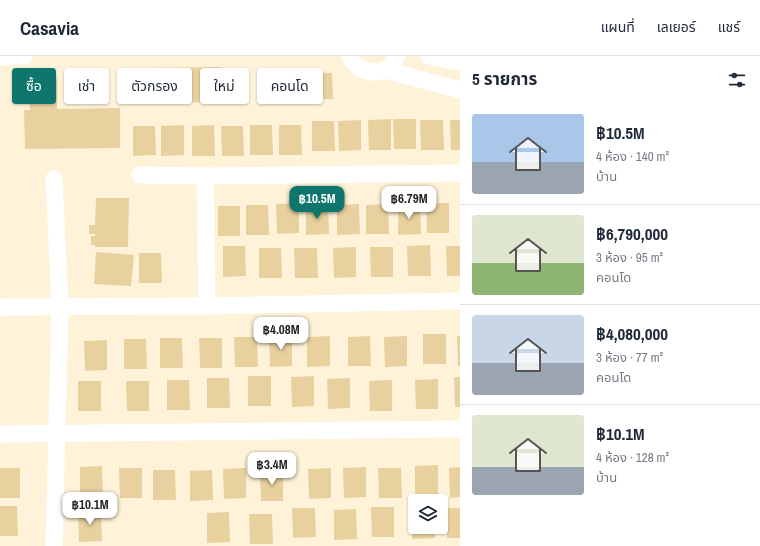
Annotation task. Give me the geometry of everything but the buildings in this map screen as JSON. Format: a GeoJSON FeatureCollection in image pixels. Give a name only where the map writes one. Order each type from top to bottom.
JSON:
{"type":"FeatureCollection","features":[{"type":"Feature","properties":{"kind":"street"},"geometry":{"type":"LineString","coordinates":[[0,57],[24,56]]}},
{"type":"Feature","properties":{"kind":"street"},"geometry":{"type":"LineString","coordinates":[[342,56],[350,56],[361,70],[377,73],[392,65],[397,56]]}},
{"type":"Feature","properties":{"kind":"street"},"geometry":{"type":"LineString","coordinates":[[428,56],[460,61]]}},
{"type":"Feature","properties":{"kind":"street"},"geometry":{"type":"LineString","coordinates":[[385,70],[460,90]]}},
{"type":"Feature","properties":{"kind":"street"},"geometry":{"type":"LineString","coordinates":[[140,175],[205,176],[460,173]]}},
{"type":"Feature","properties":{"kind":"street"},"geometry":{"type":"LineString","coordinates":[[205,176],[208,306]]}},
{"type":"Feature","properties":{"kind":"street"},"geometry":{"type":"LineString","coordinates":[[54,179],[60,306],[54,546]]}},
{"type":"Feature","properties":{"kind":"street"},"geometry":{"type":"LineString","coordinates":[[0,306],[208,306],[460,301]]}},
{"type":"Feature","properties":{"kind":"street"},"geometry":{"type":"LineString","coordinates":[[0,434],[57,432],[460,429]]}}]}
